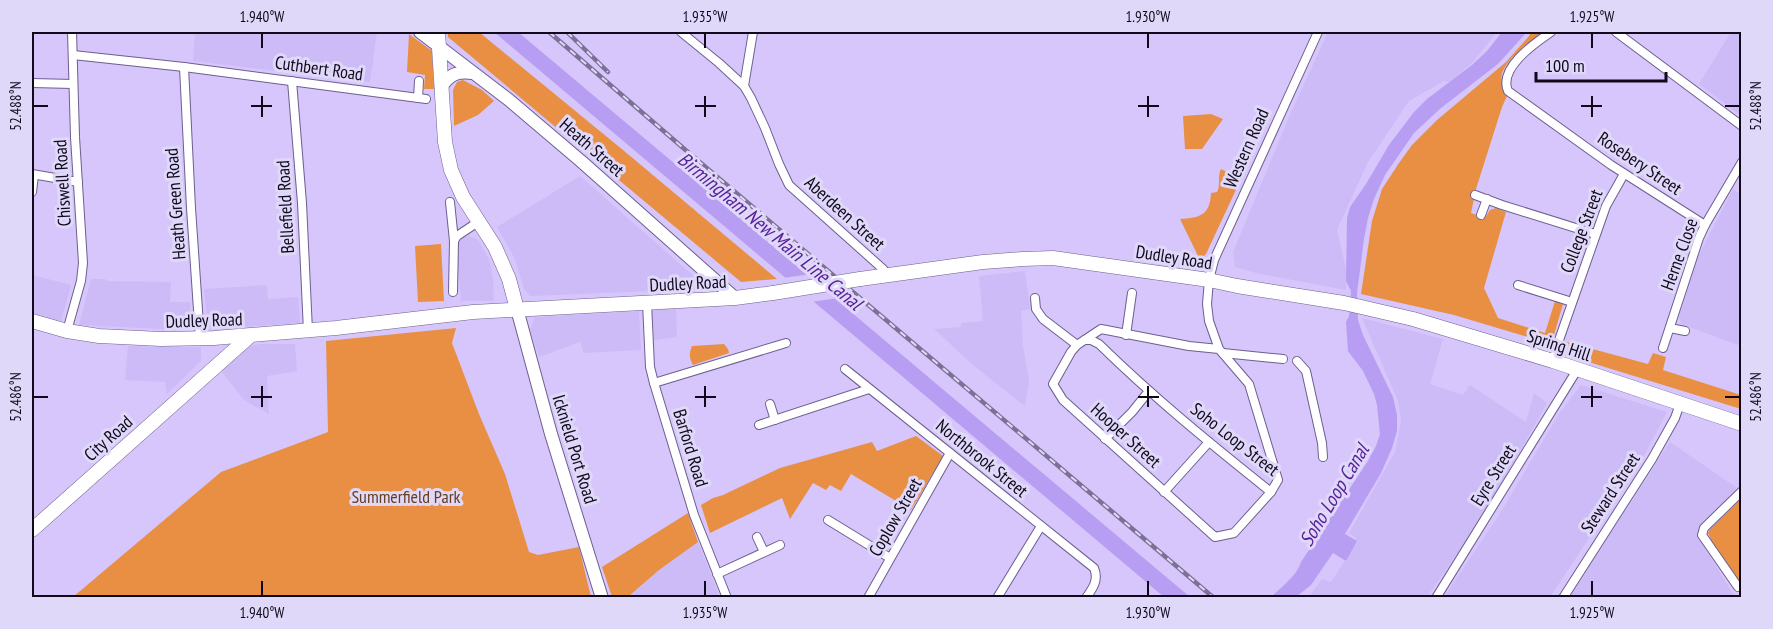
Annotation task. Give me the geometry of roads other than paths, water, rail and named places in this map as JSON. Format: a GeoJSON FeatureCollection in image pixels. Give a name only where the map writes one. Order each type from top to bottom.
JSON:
{"type":"FeatureCollection","features":[{"type":"Feature","properties":{"kind":"main road","name":"Heath Street"},"geometry":{"type":"LineString","coordinates":[[420,32],[509,100],[735,298]]}},
{"type":"Feature","properties":{"kind":"main road"},"geometry":{"type":"LineString","coordinates":[[438,32],[445,142],[451,170],[463,197],[495,247],[509,279],[517,309]]}},
{"type":"Feature","properties":{"kind":"main road"},"geometry":{"type":"LineString","coordinates":[[441,87],[454,74],[462,71],[473,73]]}},
{"type":"Feature","properties":{"kind":"main road","name":"Dudley Road"},"geometry":{"type":"LineString","coordinates":[[32,321],[67,331],[99,336],[129,339],[207,339],[517,309],[735,298],[887,275],[992,262],[1053,258],[1209,280],[1364,307]]}},
{"type":"Feature","properties":{"kind":"main road","name":"Spring Hill"},"geometry":{"type":"LineString","coordinates":[[1364,307],[1413,319],[1553,361],[1742,423]]}},
{"type":"Feature","properties":{"kind":"main road","name":"Icknield Port Road"},"geometry":{"type":"LineString","coordinates":[[517,309],[551,434],[602,597]]}},
{"type":"Feature","properties":{"kind":"main road","name":"City Road"},"geometry":{"type":"LineString","coordinates":[[32,530],[250,336]]}},
{"type":"Feature","properties":{"kind":"main road"},"geometry":{"type":"LineString","coordinates":[[207,339],[214,357],[208,373]]}},
{"type":"Feature","properties":{"kind":"street","name":"Chiswell Road"},"geometry":{"type":"LineString","coordinates":[[67,331],[82,272],[72,32]]}},
{"type":"Feature","properties":{"kind":"street","name":"Aberdeen Street"},"geometry":{"type":"LineString","coordinates":[[681,32],[744,87],[756,108],[789,185],[850,237],[887,275]]}},
{"type":"Feature","properties":{"kind":"street"},"geometry":{"type":"LineString","coordinates":[[744,87],[753,32]]}},
{"type":"Feature","properties":{"kind":"street","name":"Western Road"},"geometry":{"type":"LineString","coordinates":[[1221,351],[1209,321],[1207,304],[1214,260],[1318,32]]}},
{"type":"Feature","properties":{"kind":"street","name":"Rosebery Street"},"geometry":{"type":"LineString","coordinates":[[1551,32],[1528,48],[1511,67],[1506,81],[1508,91],[1624,174],[1705,225]]}},
{"type":"Feature","properties":{"kind":"street"},"geometry":{"type":"LineString","coordinates":[[1616,32],[1742,126]]}},
{"type":"Feature","properties":{"kind":"street","name":"Cuthbert Road"},"geometry":{"type":"LineString","coordinates":[[73,55],[184,67],[422,99],[420,81]]}},
{"type":"Feature","properties":{"kind":"street","name":"Heath Green Road"},"geometry":{"type":"LineString","coordinates":[[184,67],[191,208],[207,339]]}},
{"type":"Feature","properties":{"kind":"street","name":"Bellefield Road"},"geometry":{"type":"LineString","coordinates":[[292,81],[302,202],[308,331]]}},
{"type":"Feature","properties":{"kind":"street"},"geometry":{"type":"LineString","coordinates":[[32,83],[73,84]]}},
{"type":"Feature","properties":{"kind":"street","name":"Herne Close"},"geometry":{"type":"LineString","coordinates":[[1663,348],[1699,238],[1742,162]]}},
{"type":"Feature","properties":{"kind":"street"},"geometry":{"type":"LineString","coordinates":[[32,192],[33,174],[78,183]]}},
{"type":"Feature","properties":{"kind":"street","name":"College Street"},"geometry":{"type":"LineString","coordinates":[[1553,361],[1595,234],[1606,206],[1624,174]]}},
{"type":"Feature","properties":{"kind":"street"},"geometry":{"type":"LineString","coordinates":[[1475,195],[1595,234]]}},
{"type":"Feature","properties":{"kind":"street"},"geometry":{"type":"LineString","coordinates":[[1481,214],[1487,199]]}},
{"type":"Feature","properties":{"kind":"street"},"geometry":{"type":"LineString","coordinates":[[450,202],[454,241],[453,292]]}},
{"type":"Feature","properties":{"kind":"street"},"geometry":{"type":"LineString","coordinates":[[454,241],[457,236],[478,222]]}},
{"type":"Feature","properties":{"kind":"street","name":"College Street"},"geometry":{"type":"LineString","coordinates":[[1518,285],[1572,302]]}},
{"type":"Feature","properties":{"kind":"street"},"geometry":{"type":"LineString","coordinates":[[1126,335],[1132,293]]}},
{"type":"Feature","properties":{"kind":"street"},"geometry":{"type":"LineString","coordinates":[[1035,298],[1036,309],[1043,319],[1081,343],[1101,329],[1189,346],[1283,359]]}},
{"type":"Feature","properties":{"kind":"street","name":"Barford Road"},"geometry":{"type":"LineString","coordinates":[[646,303],[650,367],[654,383],[694,515],[727,597]]}},
{"type":"Feature","properties":{"kind":"street"},"geometry":{"type":"LineString","coordinates":[[1671,328],[1685,331]]}},
{"type":"Feature","properties":{"kind":"street","name":"Soho Loop Street"},"geometry":{"type":"LineString","coordinates":[[1081,343],[1091,340],[1099,344],[1149,391],[1271,492],[1278,480],[1249,384],[1221,351]]}},
{"type":"Feature","properties":{"kind":"street"},"geometry":{"type":"LineString","coordinates":[[654,383],[786,343]]}},
{"type":"Feature","properties":{"kind":"street","name":"Hooper Street"},"geometry":{"type":"LineString","coordinates":[[1081,343],[1071,352],[1053,384],[1063,400],[1215,537],[1234,533],[1271,492]]}},
{"type":"Feature","properties":{"kind":"street"},"geometry":{"type":"LineString","coordinates":[[1297,361],[1306,371],[1323,457]]}},
{"type":"Feature","properties":{"kind":"street","name":"Northbrook Street"},"geometry":{"type":"LineString","coordinates":[[845,369],[1094,568],[1097,574],[1095,584],[1086,597]]}},
{"type":"Feature","properties":{"kind":"street","name":"Eyre Street"},"geometry":{"type":"LineString","coordinates":[[1436,597],[1577,370]]}},
{"type":"Feature","properties":{"kind":"street"},"geometry":{"type":"LineString","coordinates":[[759,424],[869,389]]}},
{"type":"Feature","properties":{"kind":"street"},"geometry":{"type":"LineString","coordinates":[[1105,439],[1149,391]]}},
{"type":"Feature","properties":{"kind":"street"},"geometry":{"type":"LineString","coordinates":[[770,404],[775,420]]}},
{"type":"Feature","properties":{"kind":"street","name":"Steward Street"},"geometry":{"type":"LineString","coordinates":[[1563,597],[1652,459],[1675,418],[1680,404]]}},
{"type":"Feature","properties":{"kind":"street"},"geometry":{"type":"LineString","coordinates":[[1164,492],[1209,442]]}},
{"type":"Feature","properties":{"kind":"street","name":"Coplow Street"},"geometry":{"type":"LineString","coordinates":[[868,597],[950,453]]}},
{"type":"Feature","properties":{"kind":"street"},"geometry":{"type":"LineString","coordinates":[[1739,590],[1702,535],[1704,528],[1742,491]]}},
{"type":"Feature","properties":{"kind":"street"},"geometry":{"type":"LineString","coordinates":[[828,520],[890,558]]}},
{"type":"Feature","properties":{"kind":"street"},"geometry":{"type":"LineString","coordinates":[[997,597],[1041,526]]}},
{"type":"Feature","properties":{"kind":"street"},"geometry":{"type":"LineString","coordinates":[[757,537],[764,552]]}},
{"type":"Feature","properties":{"kind":"street"},"geometry":{"type":"LineString","coordinates":[[717,574],[780,545]]}},
{"type":"Feature","properties":{"kind":"railway"},"geometry":{"type":"LineString","coordinates":[[549,32],[1214,598]]}},
{"type":"Feature","properties":{"kind":"railway"},"geometry":{"type":"LineString","coordinates":[[567,32],[608,72]]}},
{"type":"Feature","properties":{"kind":"water label","name":"Birmingham New Main Line Canal"},"geometry":{"type":"Point","coordinates":[770,231]}},
{"type":"Feature","properties":{"kind":"water label","name":"Soho Loop Canal"},"geometry":{"type":"Point","coordinates":[1334,495]}},
{"type":"Feature","properties":{"kind":"park label","name":"Summerfield Park"},"geometry":{"type":"Point","coordinates":[406,496]}}]}
